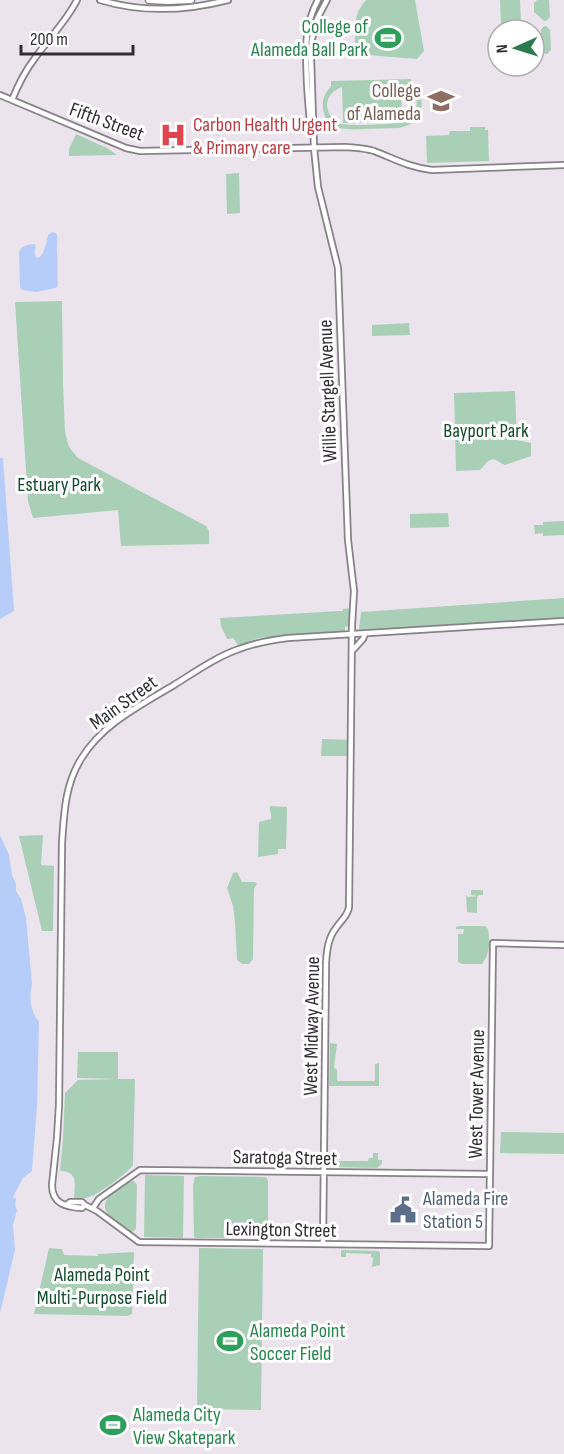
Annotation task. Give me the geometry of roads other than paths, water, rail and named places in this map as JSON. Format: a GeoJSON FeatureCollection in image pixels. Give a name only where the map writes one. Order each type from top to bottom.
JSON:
{"type":"FeatureCollection","features":[{"type":"Feature","properties":{"kind":"main road"},"geometry":{"type":"LineString","coordinates":[[149,0],[191,0]]}},
{"type":"Feature","properties":{"kind":"street"},"geometry":{"type":"LineString","coordinates":[[12,100],[31,64],[59,29],[77,0]]}},
{"type":"Feature","properties":{"kind":"street"},"geometry":{"type":"LineString","coordinates":[[100,0],[132,8],[164,10],[195,7],[228,0]]}},
{"type":"Feature","properties":{"kind":"street","name":"Willie Stargell Avenue"},"geometry":{"type":"LineString","coordinates":[[318,0],[308,24],[306,43],[309,114],[320,193],[338,268],[348,540],[354,591],[352,635]]}},
{"type":"Feature","properties":{"kind":"street","name":"Willie Stargell Avenue"},"geometry":{"type":"LineString","coordinates":[[314,148],[311,45],[314,27],[327,0]]}},
{"type":"Feature","properties":{"kind":"street","name":"Fifth Street"},"geometry":{"type":"LineString","coordinates":[[0,95],[135,151],[361,148],[419,169],[564,165]]}},
{"type":"Feature","properties":{"kind":"street","name":"Main Street"},"geometry":{"type":"LineString","coordinates":[[85,1205],[82,1202],[70,1202],[66,1205],[56,1201],[52,1185],[58,1113],[63,820],[68,790],[77,766],[91,744],[109,727],[146,702],[229,653],[253,644],[278,639],[564,621]]}},
{"type":"Feature","properties":{"kind":"street"},"geometry":{"type":"LineString","coordinates":[[352,651],[363,639],[364,634]]}},
{"type":"Feature","properties":{"kind":"street","name":"West Midway Avenue"},"geometry":{"type":"LineString","coordinates":[[323,1244],[327,953],[332,934],[350,907],[352,635]]}},
{"type":"Feature","properties":{"kind":"street","name":"West Tower Avenue"},"geometry":{"type":"LineString","coordinates":[[489,1246],[493,943],[564,945]]}},
{"type":"Feature","properties":{"kind":"street","name":"Saratoga Street"},"geometry":{"type":"LineString","coordinates":[[93,1208],[99,1199],[140,1170],[490,1174]]}},
{"type":"Feature","properties":{"kind":"street","name":"Lexington Street"},"geometry":{"type":"LineString","coordinates":[[85,1205],[93,1208],[139,1242],[489,1246]]}},
{"type":"Feature","properties":{"kind":"water"},"geometry":{"type":"Polygon","coordinates":[[[52,232],[56,233],[57,238],[58,286],[36,292],[22,290],[19,253],[21,248],[35,244],[34,252],[38,258],[44,251],[48,235],[52,232]]]}},
{"type":"Feature","properties":{"kind":"water"},"geometry":{"type":"Polygon","coordinates":[[[0,458],[3,458],[14,611],[0,619],[0,458]]]}},
{"type":"Feature","properties":{"kind":"water"},"geometry":{"type":"Polygon","coordinates":[[[0,835],[9,855],[16,891],[21,899],[26,918],[32,984],[31,1004],[39,1022],[37,1106],[32,1171],[23,1178],[13,1197],[16,1199],[17,1210],[13,1225],[15,1250],[0,1313],[0,835]]]}},
{"type":"Feature","properties":{"kind":"place","name":"College of Alameda Ball Park"},"geometry":{"type":"Point","coordinates":[388,38]}},
{"type":"Feature","properties":{"kind":"place","name":"College of Alameda"},"geometry":{"type":"Point","coordinates":[441,101]}},
{"type":"Feature","properties":{"kind":"place","name":"Carbon Health Urgent & Primary care"},"geometry":{"type":"Point","coordinates":[173,135]}},
{"type":"Feature","properties":{"kind":"place","name":"Alameda Fire Station 5"},"geometry":{"type":"Point","coordinates":[403,1210]}},
{"type":"Feature","properties":{"kind":"place","name":"Alameda Point Soccer Field"},"geometry":{"type":"Point","coordinates":[230,1341]}},
{"type":"Feature","properties":{"kind":"place","name":"Alameda City View Skatepark"},"geometry":{"type":"Point","coordinates":[113,1425]}},
{"type":"Feature","properties":{"kind":"park label","name":"Bayport Park"},"geometry":{"type":"Point","coordinates":[486,430]}},
{"type":"Feature","properties":{"kind":"park label","name":"Estuary Park"},"geometry":{"type":"Point","coordinates":[59,484]}},
{"type":"Feature","properties":{"kind":"park label","name":"Alameda Point Multi-Purpose Field"},"geometry":{"type":"Point","coordinates":[102,1286]}}]}
